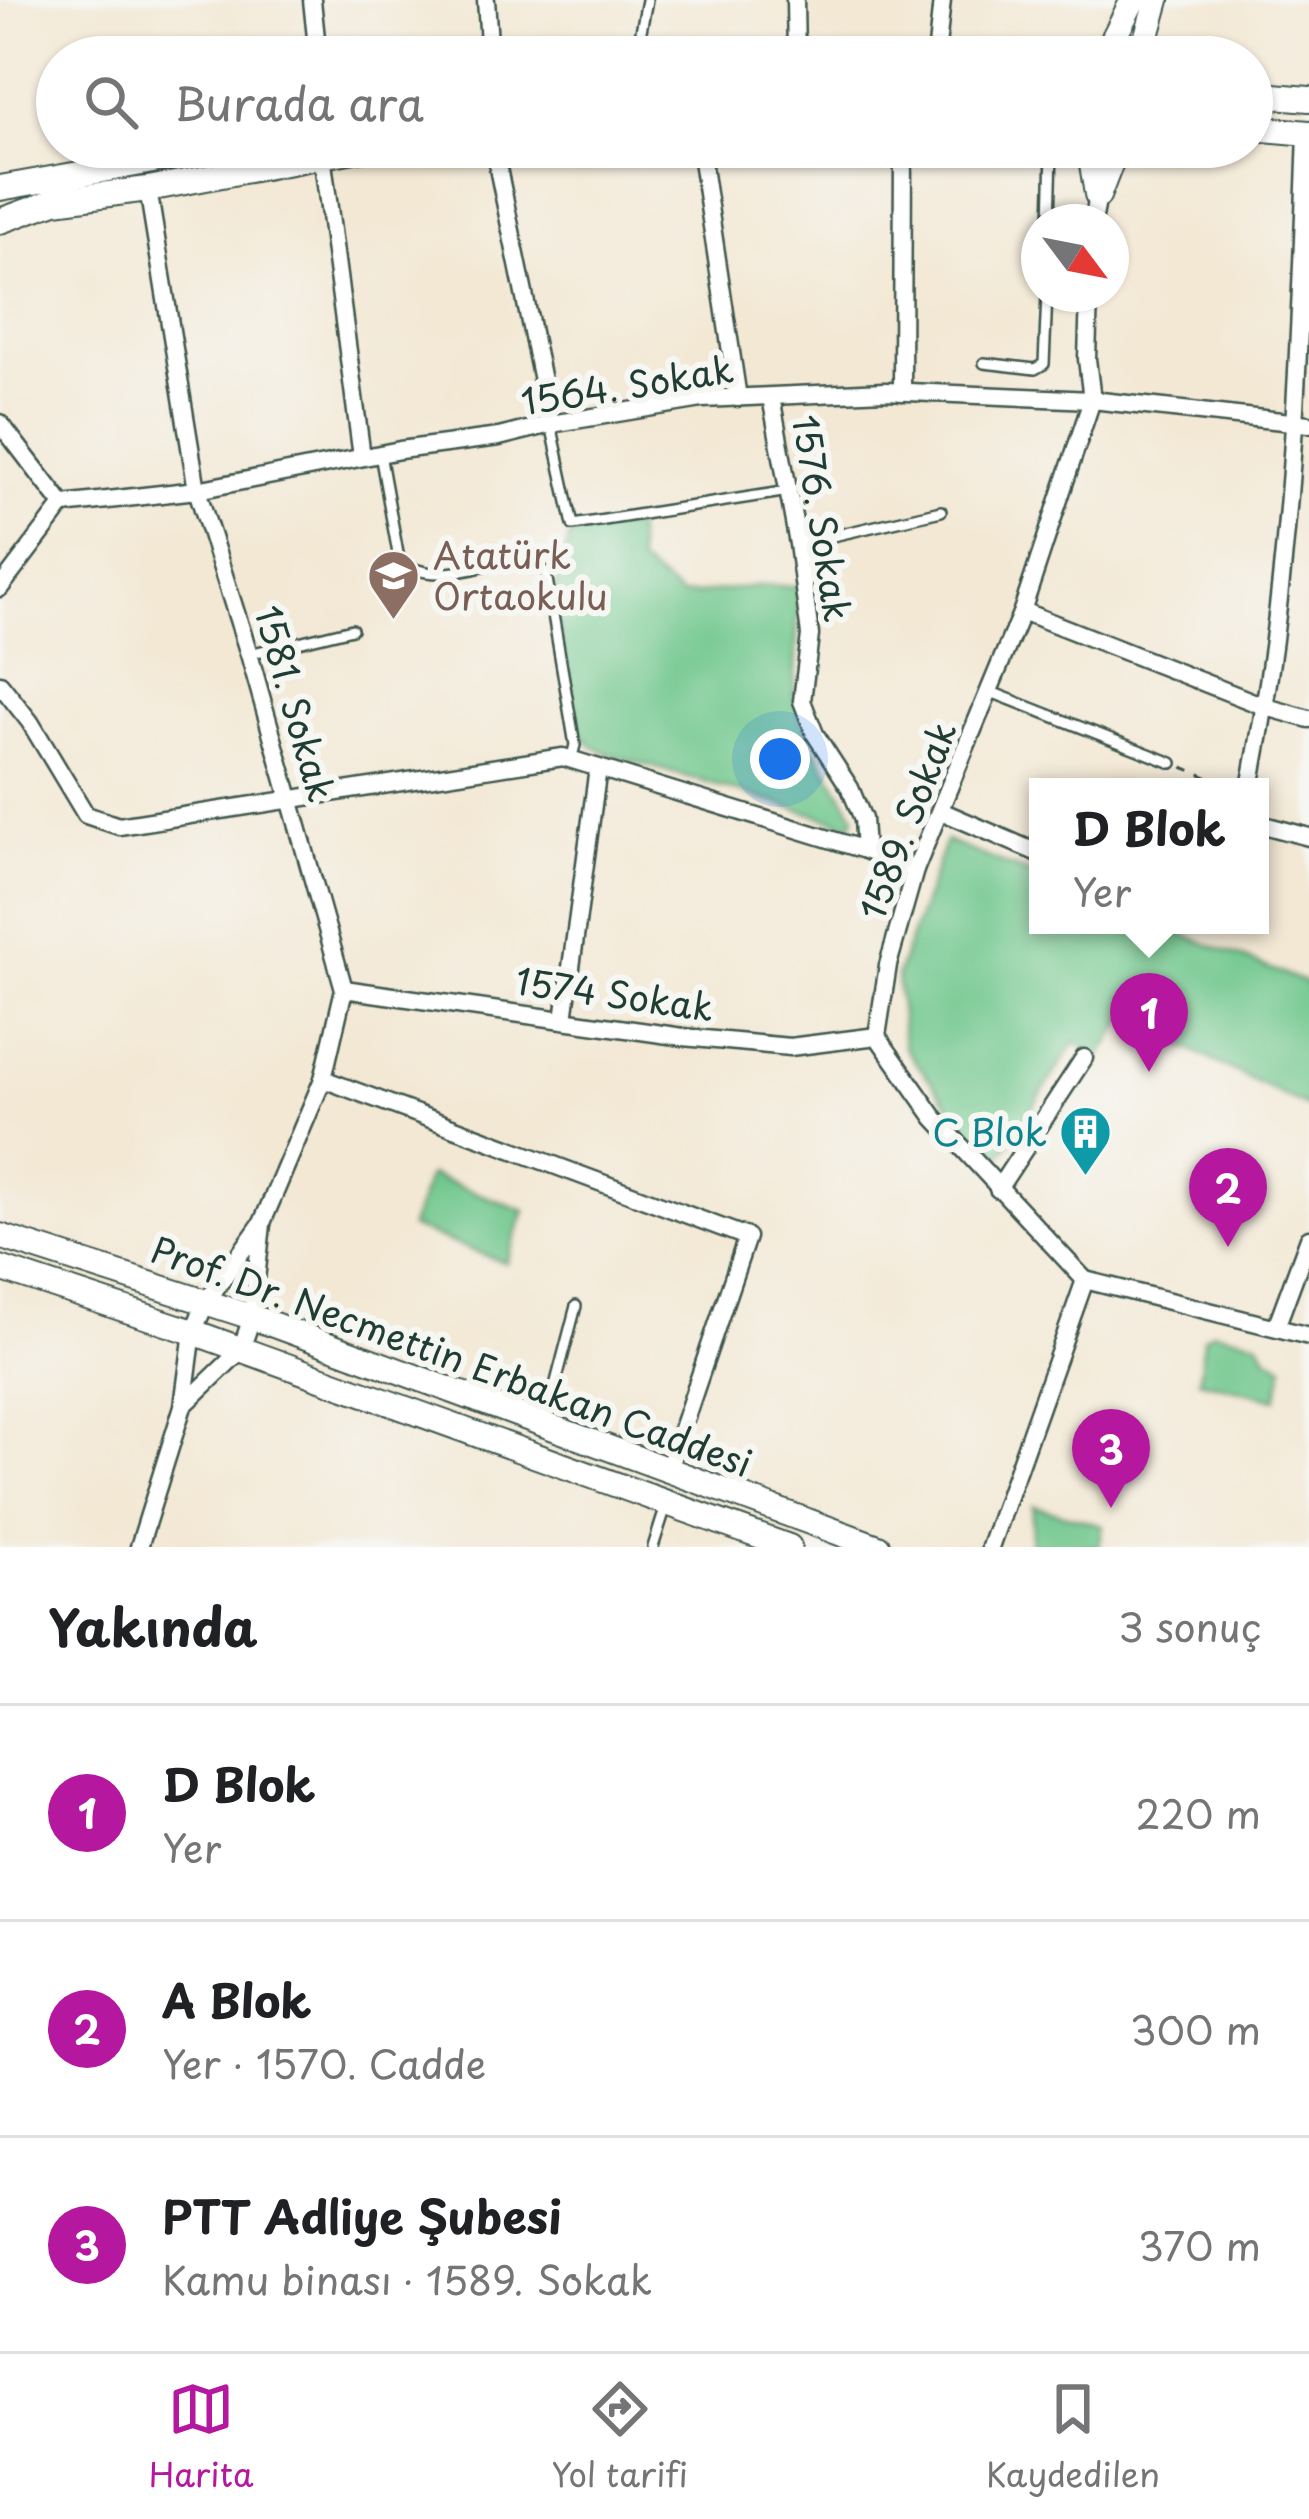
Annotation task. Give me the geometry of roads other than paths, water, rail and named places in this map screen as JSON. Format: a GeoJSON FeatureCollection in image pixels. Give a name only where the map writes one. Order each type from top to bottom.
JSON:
{"type":"FeatureCollection","features":[{"type":"Feature","properties":{"kind":"main road"},"geometry":{"type":"LineString","coordinates":[[1114,36],[1132,0]]}},
{"type":"Feature","properties":{"kind":"main road"},"geometry":{"type":"LineString","coordinates":[[1147,36],[1156,0]]}},
{"type":"Feature","properties":{"kind":"main road"},"geometry":{"type":"LineString","coordinates":[[1273,96],[1309,99]]}},
{"type":"Feature","properties":{"kind":"main road"},"geometry":{"type":"LineString","coordinates":[[1273,130],[1308,133]]}},
{"type":"Feature","properties":{"kind":"main road"},"geometry":{"type":"LineString","coordinates":[[0,188],[113,168]]}},
{"type":"Feature","properties":{"kind":"main road"},"geometry":{"type":"LineString","coordinates":[[0,221],[55,201],[255,168]]}},
{"type":"Feature","properties":{"kind":"main road"},"geometry":{"type":"LineString","coordinates":[[1092,168],[1097,196]]}},
{"type":"Feature","properties":{"kind":"main road"},"geometry":{"type":"LineString","coordinates":[[1097,196],[1108,168]]}},
{"type":"Feature","properties":{"kind":"main road","name":"Prof. Dr. Necmettin Erbakan Caddesi"},"geometry":{"type":"LineString","coordinates":[[0,1236],[252,1317],[878,1547]]}},
{"type":"Feature","properties":{"kind":"main road","name":"Prof. Dr. Necmettin Erbakan Caddesi"},"geometry":{"type":"LineString","coordinates":[[0,1268],[193,1332],[789,1547]]}},
{"type":"Feature","properties":{"kind":"street"},"geometry":{"type":"LineString","coordinates":[[312,0],[316,36]]}},
{"type":"Feature","properties":{"kind":"street"},"geometry":{"type":"LineString","coordinates":[[486,0],[489,36]]}},
{"type":"Feature","properties":{"kind":"street"},"geometry":{"type":"LineString","coordinates":[[795,0],[796,36]]}},
{"type":"Feature","properties":{"kind":"street"},"geometry":{"type":"LineString","coordinates":[[938,36],[941,0]]}},
{"type":"Feature","properties":{"kind":"street"},"geometry":{"type":"LineString","coordinates":[[1252,778],[1266,707],[1302,424],[1308,133]]}},
{"type":"Feature","properties":{"kind":"street"},"geometry":{"type":"LineString","coordinates":[[324,168],[371,455]]}},
{"type":"Feature","properties":{"kind":"street"},"geometry":{"type":"LineString","coordinates":[[498,168],[551,424]]}},
{"type":"Feature","properties":{"kind":"street"},"geometry":{"type":"LineString","coordinates":[[703,168],[738,398]]}},
{"type":"Feature","properties":{"kind":"street"},"geometry":{"type":"LineString","coordinates":[[902,392],[903,168]]}},
{"type":"Feature","properties":{"kind":"street","name":"1581. Sokak"},"geometry":{"type":"LineString","coordinates":[[148,189],[197,490],[344,989],[323,1079],[262,1222]]}},
{"type":"Feature","properties":{"kind":"street"},"geometry":{"type":"LineString","coordinates":[[1096,204],[1097,196]]}},
{"type":"Feature","properties":{"kind":"street"},"geometry":{"type":"LineString","coordinates":[[1088,312],[1092,400]]}},
{"type":"Feature","properties":{"kind":"street","name":"1564. Sokak"},"geometry":{"type":"LineString","coordinates":[[63,505],[197,490],[659,405],[738,398],[902,392],[1092,400],[1302,424]]}},
{"type":"Feature","properties":{"kind":"street","name":"1576. Sokak"},"geometry":{"type":"LineString","coordinates":[[771,397],[810,635],[802,701],[814,734],[850,788],[863,819],[865,850]]}},
{"type":"Feature","properties":{"kind":"street","name":"1589. Sokak"},"geometry":{"type":"LineString","coordinates":[[877,1036],[888,965],[915,870],[1022,611],[1092,400]]}},
{"type":"Feature","properties":{"kind":"street"},"geometry":{"type":"LineString","coordinates":[[0,423],[63,505],[0,588]]}},
{"type":"Feature","properties":{"kind":"street"},"geometry":{"type":"LineString","coordinates":[[1022,611],[1266,707],[1309,719]]}},
{"type":"Feature","properties":{"kind":"street"},"geometry":{"type":"LineString","coordinates":[[0,684],[30,722],[86,815],[118,826],[563,758],[865,850],[915,870]]}},
{"type":"Feature","properties":{"kind":"street"},"geometry":{"type":"LineString","coordinates":[[564,1019],[598,768]]}},
{"type":"Feature","properties":{"kind":"street"},"geometry":{"type":"LineString","coordinates":[[941,811],[1029,849]]}},
{"type":"Feature","properties":{"kind":"street"},"geometry":{"type":"LineString","coordinates":[[1269,826],[1309,837]]}},
{"type":"Feature","properties":{"kind":"street","name":"1574 Sokak"},"geometry":{"type":"LineString","coordinates":[[344,989],[682,1037],[790,1047],[877,1036]]}},
{"type":"Feature","properties":{"kind":"street"},"geometry":{"type":"LineString","coordinates":[[877,1036],[934,1117],[1085,1280],[1309,1336]]}},
{"type":"Feature","properties":{"kind":"street"},"geometry":{"type":"LineString","coordinates":[[998,1189],[1084,1058]]}},
{"type":"Feature","properties":{"kind":"street"},"geometry":{"type":"LineString","coordinates":[[323,1079],[747,1237],[668,1470]]}},
{"type":"Feature","properties":{"kind":"street"},"geometry":{"type":"LineString","coordinates":[[139,1547],[183,1406],[193,1332],[206,1302],[262,1222]]}},
{"type":"Feature","properties":{"kind":"street"},"geometry":{"type":"LineString","coordinates":[[183,1406],[241,1350],[252,1317],[262,1222]]}},
{"type":"Feature","properties":{"kind":"street"},"geometry":{"type":"LineString","coordinates":[[1276,1327],[1309,1238]]}},
{"type":"Feature","properties":{"kind":"street"},"geometry":{"type":"LineString","coordinates":[[990,1547],[1085,1280]]}},
{"type":"Feature","properties":{"kind":"lane"},"geometry":{"type":"LineString","coordinates":[[640,36],[647,0]]}},
{"type":"Feature","properties":{"kind":"lane"},"geometry":{"type":"LineString","coordinates":[[1051,204],[1054,168]]}},
{"type":"Feature","properties":{"kind":"lane"},"geometry":{"type":"LineString","coordinates":[[984,363],[1035,369],[1044,364],[1046,312]]}},
{"type":"Feature","properties":{"kind":"lane"},"geometry":{"type":"LineString","coordinates":[[551,424],[573,525],[789,491]]}},
{"type":"Feature","properties":{"kind":"lane"},"geometry":{"type":"LineString","coordinates":[[371,455],[399,560],[405,566],[431,574],[523,558],[546,573],[575,745],[571,760]]}},
{"type":"Feature","properties":{"kind":"lane"},"geometry":{"type":"LineString","coordinates":[[798,544],[940,511]]}},
{"type":"Feature","properties":{"kind":"lane"},"geometry":{"type":"LineString","coordinates":[[249,654],[352,629]]}},
{"type":"Feature","properties":{"kind":"lane"},"geometry":{"type":"LineString","coordinates":[[991,692],[1172,763]]}},
{"type":"Feature","properties":{"kind":"lane"},"geometry":{"type":"LineString","coordinates":[[545,1424],[576,1306]]}},
{"type":"Feature","properties":{"kind":"lane"},"geometry":{"type":"LineString","coordinates":[[653,1547],[667,1503]]}},
{"type":"Feature","properties":{"kind":"place","name":"Atatürk Ortaokulu"},"geometry":{"type":"Point","coordinates":[394,621]}},
{"type":"Feature","properties":{"kind":"place","name":"D Blok"},"geometry":{"type":"Point","coordinates":[1149,1072]}},
{"type":"Feature","properties":{"kind":"place","name":"C Blok"},"geometry":{"type":"Point","coordinates":[1086,1177]}},
{"type":"Feature","properties":{"kind":"place","name":"A Blok"},"geometry":{"type":"Point","coordinates":[1228,1247]}},
{"type":"Feature","properties":{"kind":"place","name":"PTT Adliye Şubesi"},"geometry":{"type":"Point","coordinates":[1111,1508]}}]}
